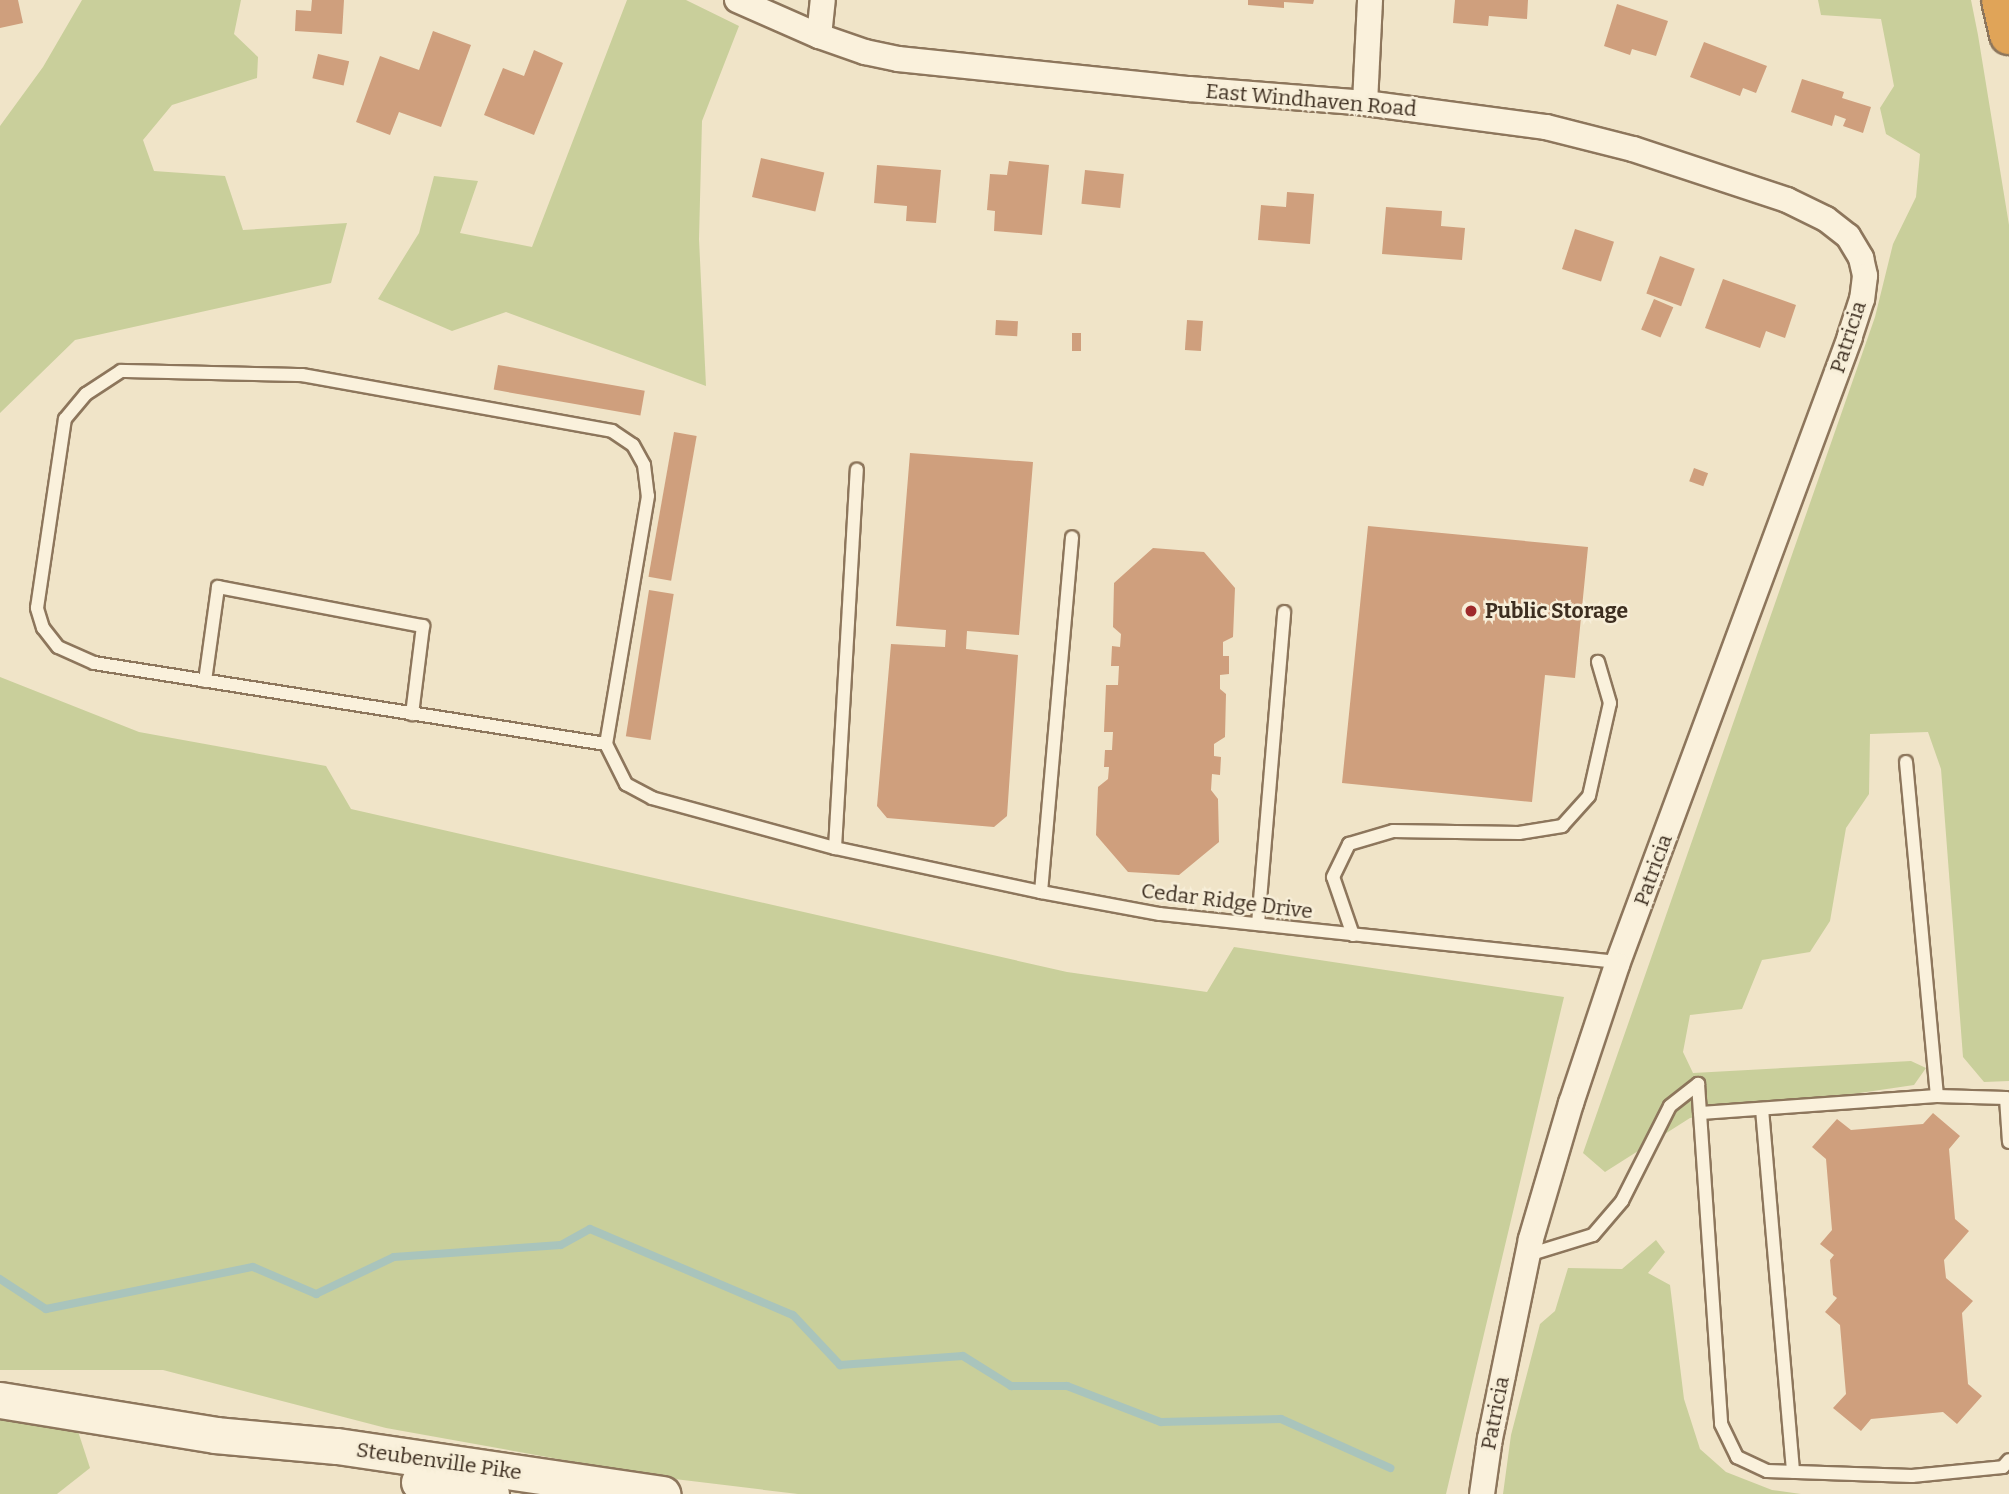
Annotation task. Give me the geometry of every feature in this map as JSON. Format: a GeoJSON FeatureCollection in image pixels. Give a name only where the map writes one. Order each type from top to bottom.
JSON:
{"type":"FeatureCollection","features":[{"type":"Feature","properties":{"kind":"highway"},"geometry":{"type":"LineString","coordinates":[[2001,0],[2009,35]]}},
{"type":"Feature","properties":{"kind":"main road","name":"Steubenville Pike"},"geometry":{"type":"LineString","coordinates":[[0,1400],[215,1435],[337,1446],[662,1494]]}},
{"type":"Feature","properties":{"kind":"main road","name":"Steubenville Pike"},"geometry":{"type":"LineString","coordinates":[[215,1435],[334,1468],[429,1489],[491,1494]]}},
{"type":"Feature","properties":{"kind":"street","name":"East Windhaven Road"},"geometry":{"type":"LineString","coordinates":[[737,0],[819,36],[865,52],[898,59],[1189,89],[1365,103],[1546,127],[1633,149],[1787,200],[1826,219],[1848,236],[1861,258]]}},
{"type":"Feature","properties":{"kind":"street"},"geometry":{"type":"LineString","coordinates":[[819,36],[823,0]]}},
{"type":"Feature","properties":{"kind":"street"},"geometry":{"type":"LineString","coordinates":[[1365,103],[1370,0]]}},
{"type":"Feature","properties":{"kind":"street","name":"Patricia"},"geometry":{"type":"LineString","coordinates":[[1482,1494],[1490,1438],[1528,1255],[1571,1103],[1618,962],[1850,337],[1862,299],[1865,276],[1861,258]]}},
{"type":"Feature","properties":{"kind":"lane"},"geometry":{"type":"LineString","coordinates":[[121,371],[302,375],[612,431],[633,445],[644,465],[648,496],[606,744],[205,681],[94,663],[58,647],[43,628],[37,608],[65,419],[86,394],[121,371]]}},
{"type":"Feature","properties":{"kind":"lane"},"geometry":{"type":"LineString","coordinates":[[835,848],[857,470]]}},
{"type":"Feature","properties":{"kind":"lane"},"geometry":{"type":"LineString","coordinates":[[1041,892],[1072,537]]}},
{"type":"Feature","properties":{"kind":"lane"},"geometry":{"type":"LineString","coordinates":[[205,681],[218,587],[423,626],[412,714]]}},
{"type":"Feature","properties":{"kind":"lane"},"geometry":{"type":"LineString","coordinates":[[1258,924],[1284,612]]}},
{"type":"Feature","properties":{"kind":"lane"},"geometry":{"type":"LineString","coordinates":[[1353,935],[1333,877],[1349,844],[1392,831],[1519,833],[1562,826],[1589,796],[1610,703],[1598,662]]}},
{"type":"Feature","properties":{"kind":"lane","name":"Cedar Ridge Drive"},"geometry":{"type":"LineString","coordinates":[[606,744],[626,784],[652,798],[835,848],[1041,892],[1160,914],[1618,962]]}},
{"type":"Feature","properties":{"kind":"lane"},"geometry":{"type":"LineString","coordinates":[[1906,762],[1937,1096]]}},
{"type":"Feature","properties":{"kind":"lane"},"geometry":{"type":"LineString","coordinates":[[1528,1255],[1593,1235],[1622,1201],[1670,1106],[1698,1084],[1721,1424],[1737,1457],[1767,1471],[1912,1476],[2003,1467],[2009,1460]]}},
{"type":"Feature","properties":{"kind":"lane"},"geometry":{"type":"LineString","coordinates":[[1700,1113],[1937,1096],[2006,1098],[2009,1142]]}},
{"type":"Feature","properties":{"kind":"lane"},"geometry":{"type":"LineString","coordinates":[[1762,1109],[1793,1472]]}},
{"type":"Feature","properties":{"kind":"green space"},"geometry":{"type":"Polygon","coordinates":[[[82,0],[241,0],[234,34],[258,57],[257,78],[172,105],[143,140],[154,171],[225,176],[243,230],[347,223],[331,283],[75,340],[0,413],[0,126],[43,67],[82,0]]]}},
{"type":"Feature","properties":{"kind":"green space"},"geometry":{"type":"Polygon","coordinates":[[[627,0],[686,0],[739,26],[702,121],[699,239],[706,386],[506,312],[452,331],[378,299],[419,233],[434,176],[478,181],[460,233],[532,247],[627,0]]]}},
{"type":"Feature","properties":{"kind":"green space"},"geometry":{"type":"Polygon","coordinates":[[[1818,0],[1971,0],[1978,35],[2009,225],[2009,1081],[1984,1082],[1963,1057],[1941,769],[1928,732],[1870,734],[1869,794],[1846,828],[1830,921],[1810,952],[1762,960],[1742,1009],[1690,1015],[1683,1052],[1693,1073],[1911,1061],[1926,1068],[1914,1085],[1690,1118],[1605,1172],[1583,1153],[1875,317],[1893,244],[1916,197],[1920,154],[1886,134],[1880,108],[1894,86],[1881,19],[1821,15],[1818,0]]]}},
{"type":"Feature","properties":{"kind":"green space"},"geometry":{"type":"Polygon","coordinates":[[[0,677],[139,732],[326,766],[351,809],[1067,972],[1207,992],[1234,947],[1564,997],[1446,1494],[798,1494],[658,1477],[386,1428],[163,1370],[0,1370],[0,677]]]}},
{"type":"Feature","properties":{"kind":"green space"},"geometry":{"type":"Polygon","coordinates":[[[1656,1240],[1665,1252],[1648,1273],[1670,1285],[1684,1399],[1700,1449],[1726,1472],[1772,1490],[1801,1494],[1503,1494],[1511,1435],[1540,1324],[1555,1311],[1568,1268],[1622,1269],[1656,1240]]]}},
{"type":"Feature","properties":{"kind":"green space"},"geometry":{"type":"Polygon","coordinates":[[[0,1406],[73,1416],[90,1468],[57,1494],[0,1494],[0,1406]]]}},
{"type":"Feature","properties":{"kind":"building"},"geometry":{"type":"Polygon","coordinates":[[[0,0],[18,0],[23,23],[0,28],[0,0]]]}},
{"type":"Feature","properties":{"kind":"building"},"geometry":{"type":"Polygon","coordinates":[[[312,0],[344,0],[342,34],[295,31],[296,10],[311,11],[312,0]]]}},
{"type":"Feature","properties":{"kind":"building"},"geometry":{"type":"Polygon","coordinates":[[[1248,0],[1314,0],[1313,4],[1284,2],[1284,8],[1248,5],[1248,0]]]}},
{"type":"Feature","properties":{"kind":"building"},"geometry":{"type":"Polygon","coordinates":[[[1455,0],[1528,0],[1527,19],[1489,16],[1488,26],[1453,23],[1455,0]]]}},
{"type":"Feature","properties":{"kind":"building"},"geometry":{"type":"Polygon","coordinates":[[[1617,4],[1668,21],[1656,56],[1632,49],[1630,55],[1604,46],[1617,4]]]}},
{"type":"Feature","properties":{"kind":"building"},"geometry":{"type":"Polygon","coordinates":[[[433,31],[471,45],[441,127],[399,112],[390,135],[356,122],[380,56],[419,70],[433,31]]]}},
{"type":"Feature","properties":{"kind":"building"},"geometry":{"type":"Polygon","coordinates":[[[1704,42],[1767,66],[1756,93],[1743,88],[1740,96],[1690,77],[1704,42]]]}},
{"type":"Feature","properties":{"kind":"building"},"geometry":{"type":"Polygon","coordinates":[[[534,50],[563,63],[534,135],[484,115],[503,68],[524,76],[534,50]]]}},
{"type":"Feature","properties":{"kind":"building"},"geometry":{"type":"Polygon","coordinates":[[[318,54],[349,61],[344,86],[312,78],[318,54]]]}},
{"type":"Feature","properties":{"kind":"building"},"geometry":{"type":"Polygon","coordinates":[[[1802,79],[1844,92],[1842,98],[1871,107],[1863,133],[1843,126],[1846,119],[1835,115],[1832,126],[1791,112],[1802,79]]]}},
{"type":"Feature","properties":{"kind":"building"},"geometry":{"type":"Polygon","coordinates":[[[761,158],[824,173],[815,212],[752,197],[761,158]]]}},
{"type":"Feature","properties":{"kind":"building"},"geometry":{"type":"Polygon","coordinates":[[[1009,161],[1049,165],[1042,235],[994,231],[995,211],[987,210],[990,174],[1007,175],[1009,161]]]}},
{"type":"Feature","properties":{"kind":"building"},"geometry":{"type":"Polygon","coordinates":[[[877,165],[941,170],[936,223],[906,221],[907,206],[874,203],[877,165]]]}},
{"type":"Feature","properties":{"kind":"building"},"geometry":{"type":"Polygon","coordinates":[[[1085,170],[1124,174],[1120,208],[1081,204],[1085,170]]]}},
{"type":"Feature","properties":{"kind":"building"},"geometry":{"type":"Polygon","coordinates":[[[1287,192],[1314,194],[1310,244],[1258,240],[1261,205],[1286,207],[1287,192]]]}},
{"type":"Feature","properties":{"kind":"building"},"geometry":{"type":"Polygon","coordinates":[[[1386,207],[1442,211],[1441,226],[1465,228],[1462,260],[1382,254],[1386,207]]]}},
{"type":"Feature","properties":{"kind":"building"},"geometry":{"type":"Polygon","coordinates":[[[1575,229],[1614,242],[1601,282],[1562,269],[1575,229]]]}},
{"type":"Feature","properties":{"kind":"building"},"geometry":{"type":"Polygon","coordinates":[[[1660,256],[1695,269],[1681,306],[1646,294],[1660,256]]]}},
{"type":"Feature","properties":{"kind":"building"},"geometry":{"type":"Polygon","coordinates":[[[1723,279],[1796,305],[1785,338],[1766,331],[1760,348],[1705,328],[1723,279]]]}},
{"type":"Feature","properties":{"kind":"building"},"geometry":{"type":"Polygon","coordinates":[[[1654,299],[1673,307],[1660,338],[1641,329],[1654,299]]]}},
{"type":"Feature","properties":{"kind":"building"},"geometry":{"type":"Polygon","coordinates":[[[996,320],[1018,321],[1017,336],[995,335],[996,320]]]}},
{"type":"Feature","properties":{"kind":"building"},"geometry":{"type":"Polygon","coordinates":[[[1187,320],[1203,321],[1201,351],[1185,350],[1187,320]]]}},
{"type":"Feature","properties":{"kind":"building"},"geometry":{"type":"Polygon","coordinates":[[[1072,333],[1081,333],[1081,351],[1072,351],[1072,333]]]}},
{"type":"Feature","properties":{"kind":"building"},"geometry":{"type":"Polygon","coordinates":[[[498,365],[645,391],[640,415],[494,390],[498,365]]]}},
{"type":"Feature","properties":{"kind":"building"},"geometry":{"type":"Polygon","coordinates":[[[674,432],[697,436],[671,581],[648,577],[674,432]]]}},
{"type":"Feature","properties":{"kind":"building"},"geometry":{"type":"Polygon","coordinates":[[[910,453],[1033,462],[1019,635],[967,631],[966,649],[1018,655],[1007,816],[994,827],[887,818],[877,806],[891,644],[945,647],[946,630],[896,626],[910,453]]]}},
{"type":"Feature","properties":{"kind":"building"},"geometry":{"type":"Polygon","coordinates":[[[1694,468],[1708,473],[1703,486],[1689,481],[1694,468]]]}},
{"type":"Feature","properties":{"kind":"building","name":"Public Storage"},"geometry":{"type":"Polygon","coordinates":[[[1368,526],[1588,547],[1575,678],[1545,675],[1532,802],[1342,783],[1368,526]]]}},
{"type":"Feature","properties":{"kind":"building"},"geometry":{"type":"Polygon","coordinates":[[[1153,548],[1204,552],[1235,588],[1233,637],[1223,642],[1223,656],[1229,656],[1229,674],[1220,675],[1220,689],[1226,694],[1225,737],[1214,744],[1214,756],[1221,757],[1220,775],[1212,774],[1211,790],[1218,799],[1219,842],[1179,875],[1128,872],[1096,835],[1098,787],[1108,779],[1109,767],[1104,767],[1105,750],[1112,750],[1113,732],[1104,732],[1106,685],[1118,685],[1119,666],[1111,666],[1112,646],[1120,647],[1121,634],[1113,627],[1114,583],[1153,548]]]}},
{"type":"Feature","properties":{"kind":"building"},"geometry":{"type":"Polygon","coordinates":[[[649,590],[674,594],[651,740],[626,736],[649,590]]]}},
{"type":"Feature","properties":{"kind":"building"},"geometry":{"type":"Polygon","coordinates":[[[1933,1113],[1960,1136],[1949,1149],[1955,1219],[1969,1231],[1944,1260],[1946,1278],[1973,1301],[1962,1313],[1968,1384],[1982,1396],[1957,1424],[1943,1412],[1871,1419],[1861,1431],[1833,1408],[1846,1394],[1840,1325],[1825,1312],[1837,1298],[1833,1295],[1830,1260],[1834,1255],[1820,1244],[1832,1230],[1826,1159],[1812,1147],[1837,1119],[1851,1130],[1923,1124],[1933,1113]]]}},
{"type":"Feature","properties":{"kind":"waterway"},"geometry":{"type":"LineString","coordinates":[[0,1279],[46,1309],[253,1267],[316,1294],[394,1257],[561,1245],[590,1229],[793,1315],[840,1365],[963,1356],[1011,1386],[1067,1386],[1161,1422],[1281,1419],[1390,1468]]}},
{"type":"Feature","properties":{"kind":"place","name":"Public Storage"},"geometry":{"type":"Point","coordinates":[1471,611]}}]}
